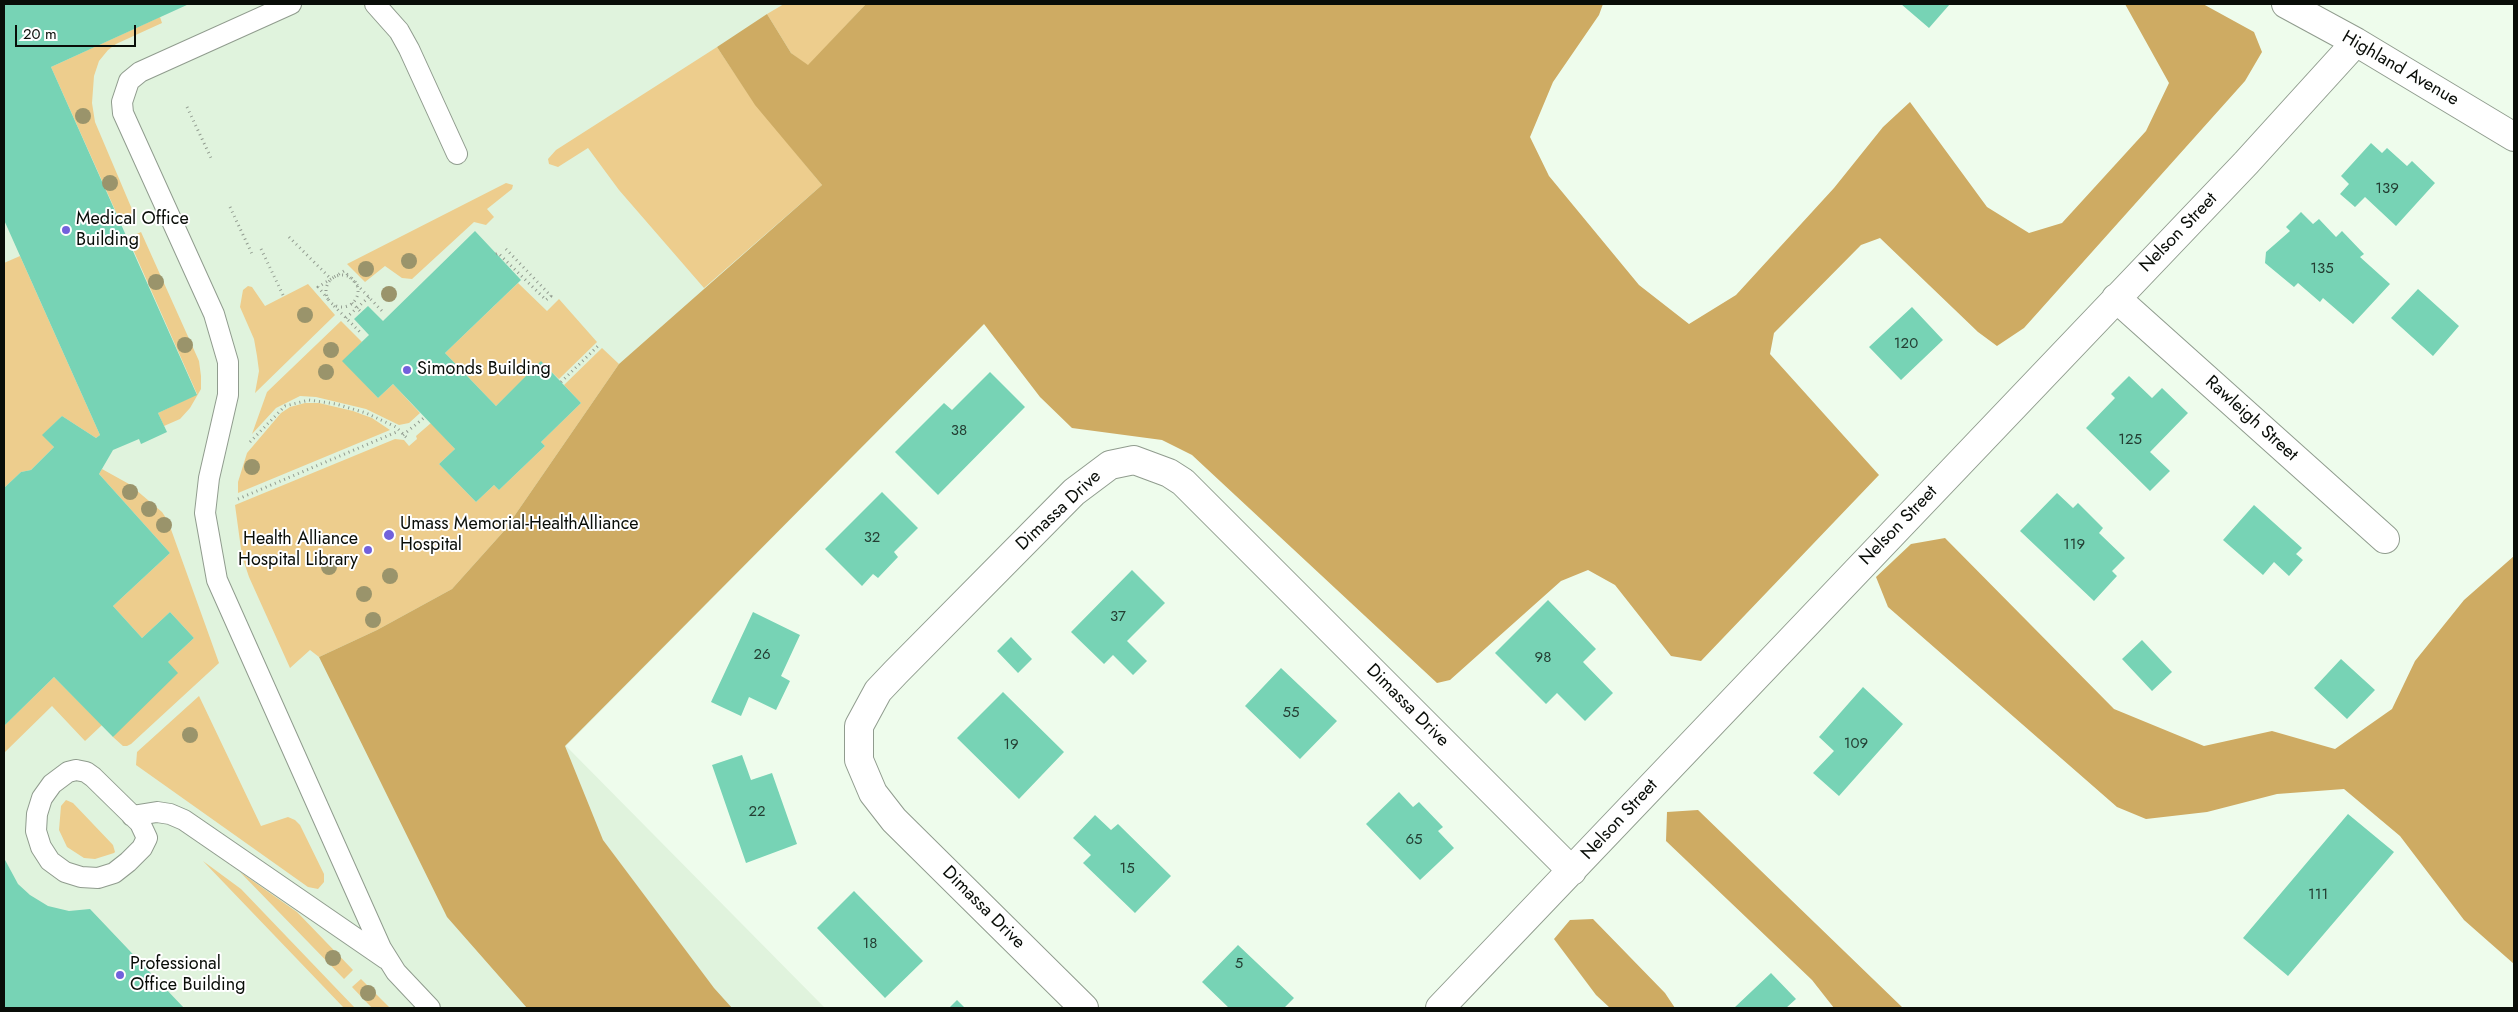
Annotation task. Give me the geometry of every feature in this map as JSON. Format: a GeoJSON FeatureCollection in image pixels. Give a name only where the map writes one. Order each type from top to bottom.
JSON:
{"type":"FeatureCollection","features":[{"type":"Feature","properties":{"kind":"street","name":"Highland Avenue"},"geometry":{"type":"LineString","coordinates":[[2286,4],[2356,42],[2514,136]]}},
{"type":"Feature","properties":{"kind":"street","name":"Nelson Street"},"geometry":{"type":"LineString","coordinates":[[1440,1008],[2246,163],[2356,42]]}},
{"type":"Feature","properties":{"kind":"street","name":"Rawleigh Street"},"geometry":{"type":"LineString","coordinates":[[2116,298],[2385,539]]}},
{"type":"Feature","properties":{"kind":"street","name":"Dimassa Drive"},"geometry":{"type":"LineString","coordinates":[[1084,1008],[894,820],[873,793],[859,760],[859,726],[878,691],[896,672],[1074,492],[1110,465],[1134,460],[1169,473],[1183,482],[1572,870]]}},
{"type":"Feature","properties":{"kind":"lane"},"geometry":{"type":"LineString","coordinates":[[291,4],[140,72],[129,81],[122,102],[123,113],[214,314],[228,362],[228,395],[209,478],[205,513],[218,580],[367,919],[390,962],[412,990],[430,1008]]}},
{"type":"Feature","properties":{"kind":"lane"},"geometry":{"type":"LineString","coordinates":[[375,4],[399,31],[409,49],[457,154]]}},
{"type":"Feature","properties":{"kind":"lane"},"geometry":{"type":"LineString","coordinates":[[76,770],[86,772],[93,777],[132,816],[144,830],[146,838],[142,848],[114,873],[98,878],[81,877],[65,872],[50,862],[41,847],[36,831],[36,814],[42,798],[52,784],[68,772],[76,770]]}},
{"type":"Feature","properties":{"kind":"lane"},"geometry":{"type":"LineString","coordinates":[[132,816],[157,812],[170,814],[184,820],[390,962]]}},
{"type":"Feature","properties":{"kind":"path"},"geometry":{"type":"LineString","coordinates":[[187,107],[211,158]]}},
{"type":"Feature","properties":{"kind":"path"},"geometry":{"type":"LineString","coordinates":[[230,207],[252,254]]}},
{"type":"Feature","properties":{"kind":"path"},"geometry":{"type":"LineString","coordinates":[[289,237],[331,279]]}},
{"type":"Feature","properties":{"kind":"path"},"geometry":{"type":"LineString","coordinates":[[496,254],[498,253],[546,300],[551,296],[505,248]]}},
{"type":"Feature","properties":{"kind":"path"},"geometry":{"type":"LineString","coordinates":[[262,249],[284,296]]}},
{"type":"Feature","properties":{"kind":"path"},"geometry":{"type":"LineString","coordinates":[[361,333],[328,300],[318,287],[335,276],[345,276],[353,280],[382,311]]}},
{"type":"Feature","properties":{"kind":"path"},"geometry":{"type":"LineString","coordinates":[[328,300],[326,289],[331,279]]}},
{"type":"Feature","properties":{"kind":"path"},"geometry":{"type":"LineString","coordinates":[[332,303],[342,307],[356,299],[357,289],[353,280]]}},
{"type":"Feature","properties":{"kind":"path"},"geometry":{"type":"LineString","coordinates":[[346,318],[369,297]]}},
{"type":"Feature","properties":{"kind":"path"},"geometry":{"type":"LineString","coordinates":[[352,303],[361,312]]}},
{"type":"Feature","properties":{"kind":"path"},"geometry":{"type":"LineString","coordinates":[[561,382],[599,345]]}},
{"type":"Feature","properties":{"kind":"path"},"geometry":{"type":"LineString","coordinates":[[247,445],[285,406],[309,400],[336,404],[366,413],[383,420],[409,440]]}},
{"type":"Feature","properties":{"kind":"path"},"geometry":{"type":"LineString","coordinates":[[403,435],[425,417]]}},
{"type":"Feature","properties":{"kind":"path"},"geometry":{"type":"LineString","coordinates":[[230,502],[399,431]]}},
{"type":"Feature","properties":{"kind":"shaded area","name":"Umass Memorial-HealthAlliance Hospital"},"geometry":{"type":"Polygon","coordinates":[[[4,4],[974,4],[984,324],[566,746],[825,1008],[4,1008],[4,4]]]}},
{"type":"Feature","properties":{"kind":"shaded area"},"geometry":{"type":"Polygon","coordinates":[[[784,4],[866,4],[808,66],[791,53],[767,14],[784,4]]]}},
{"type":"Feature","properties":{"kind":"shaded area"},"geometry":{"type":"Polygon","coordinates":[[[866,4],[1603,4],[1599,15],[1553,82],[1530,137],[1549,176],[1639,285],[1689,324],[1736,295],[1834,188],[1883,127],[1910,102],[1987,207],[2029,233],[2062,223],[2146,131],[2169,83],[2125,4],[2203,4],[2254,32],[2262,52],[2245,81],[2024,328],[1997,346],[1978,332],[1880,238],[1861,245],[1774,333],[1770,354],[1879,475],[1701,661],[1671,656],[1615,585],[1588,570],[1561,581],[1450,680],[1437,683],[1192,455],[1162,440],[1072,428],[1040,397],[984,324],[565,746],[603,840],[714,988],[732,1008],[527,1008],[447,917],[319,657],[377,630],[452,589],[504,531],[619,364],[822,185],[755,105],[717,47],[767,14],[791,53],[808,65],[866,4]]]}},
{"type":"Feature","properties":{"kind":"shaded area"},"geometry":{"type":"Polygon","coordinates":[[[160,17],[162,23],[116,44],[108,50],[99,61],[94,76],[92,103],[95,122],[134,214],[120,221],[51,67],[160,17]]]}},
{"type":"Feature","properties":{"kind":"shaded area"},"geometry":{"type":"Polygon","coordinates":[[[717,47],[753,101],[822,185],[704,288],[619,190],[588,148],[558,167],[549,164],[548,159],[556,150],[717,47]]]}},
{"type":"Feature","properties":{"kind":"shaded area"},"geometry":{"type":"Polygon","coordinates":[[[506,183],[513,185],[512,189],[487,209],[494,217],[486,225],[474,222],[412,279],[402,278],[385,266],[365,282],[347,264],[506,183]]]}},
{"type":"Feature","properties":{"kind":"shaded area"},"geometry":{"type":"Polygon","coordinates":[[[141,232],[199,361],[201,376],[201,389],[190,408],[180,419],[164,426],[158,413],[197,394],[128,238],[141,232]]]}},
{"type":"Feature","properties":{"kind":"shaded area"},"geometry":{"type":"Polygon","coordinates":[[[20,256],[100,435],[96,438],[62,416],[43,435],[54,447],[31,470],[21,472],[4,488],[4,263],[20,256]]]}},
{"type":"Feature","properties":{"kind":"shaded area"},"geometry":{"type":"Polygon","coordinates":[[[518,283],[547,311],[559,299],[597,342],[559,379],[541,362],[496,406],[445,353],[518,283]]]}},
{"type":"Feature","properties":{"kind":"shaded area"},"geometry":{"type":"Polygon","coordinates":[[[308,284],[335,315],[255,393],[259,371],[254,339],[240,307],[243,290],[248,286],[252,287],[265,306],[308,284]]]}},
{"type":"Feature","properties":{"kind":"shaded area"},"geometry":{"type":"Polygon","coordinates":[[[341,321],[362,342],[343,361],[378,398],[393,384],[420,413],[409,423],[399,425],[366,409],[316,397],[300,396],[276,408],[252,434],[267,392],[341,321]]]}},
{"type":"Feature","properties":{"kind":"shaded area"},"geometry":{"type":"Polygon","coordinates":[[[602,348],[619,364],[504,531],[452,589],[377,630],[319,657],[310,650],[290,668],[249,577],[242,556],[235,505],[395,439],[404,440],[409,446],[417,439],[416,436],[431,423],[455,449],[439,464],[476,502],[494,485],[499,490],[545,446],[541,442],[581,403],[564,385],[602,348]]]}},
{"type":"Feature","properties":{"kind":"shaded area"},"geometry":{"type":"Polygon","coordinates":[[[305,403],[319,403],[353,411],[372,418],[390,430],[238,493],[238,482],[247,453],[281,413],[290,407],[305,403]]]}},
{"type":"Feature","properties":{"kind":"shaded area"},"geometry":{"type":"Polygon","coordinates":[[[102,469],[129,484],[162,512],[168,521],[219,663],[127,746],[123,746],[113,737],[168,662],[194,638],[170,612],[142,638],[113,606],[170,553],[99,474],[102,469]]]}},
{"type":"Feature","properties":{"kind":"shaded area"},"geometry":{"type":"Polygon","coordinates":[[[1945,538],[2114,709],[2204,746],[2272,731],[2335,749],[2392,709],[2415,661],[2464,600],[2514,556],[2514,964],[2464,920],[2400,836],[2344,789],[2277,794],[2207,812],[2146,819],[2117,807],[1888,607],[1876,577],[1911,544],[1945,538]]]}},
{"type":"Feature","properties":{"kind":"shaded area"},"geometry":{"type":"Polygon","coordinates":[[[54,677],[102,725],[85,741],[52,706],[4,753],[4,726],[54,677]]]}},
{"type":"Feature","properties":{"kind":"shaded area"},"geometry":{"type":"Polygon","coordinates":[[[199,696],[261,826],[288,817],[300,825],[324,874],[324,882],[318,889],[308,887],[136,765],[137,752],[199,696]]]}},
{"type":"Feature","properties":{"kind":"shaded area"},"geometry":{"type":"Polygon","coordinates":[[[66,800],[73,803],[113,845],[114,853],[95,859],[84,858],[67,847],[59,830],[61,806],[66,800]]]}},
{"type":"Feature","properties":{"kind":"shaded area"},"geometry":{"type":"Polygon","coordinates":[[[1698,810],[1903,1008],[1834,1008],[1812,980],[1666,841],[1667,812],[1698,810]]]}},
{"type":"Feature","properties":{"kind":"shaded area"},"geometry":{"type":"Polygon","coordinates":[[[203,861],[241,889],[355,1008],[344,1008],[203,861]]]}},
{"type":"Feature","properties":{"kind":"shaded area"},"geometry":{"type":"Polygon","coordinates":[[[240,872],[297,912],[353,970],[344,979],[240,872]]]}},
{"type":"Feature","properties":{"kind":"shaded area"},"geometry":{"type":"Polygon","coordinates":[[[1593,919],[1665,993],[1675,1008],[1610,1008],[1596,995],[1554,939],[1570,920],[1593,919]]]}},
{"type":"Feature","properties":{"kind":"shaded area"},"geometry":{"type":"Polygon","coordinates":[[[361,979],[390,1008],[372,1008],[352,987],[361,979]]]}},
{"type":"Feature","properties":{"kind":"building"},"geometry":{"type":"Polygon","coordinates":[[[4,4],[189,4],[51,67],[197,395],[158,413],[167,432],[141,444],[139,439],[113,450],[99,474],[170,553],[113,606],[142,638],[170,612],[194,638],[168,662],[178,673],[113,737],[54,677],[4,726],[4,488],[21,472],[31,470],[54,447],[42,435],[62,416],[96,438],[100,435],[4,220],[4,4]]]}},
{"type":"Feature","properties":{"kind":"building"},"geometry":{"type":"Polygon","coordinates":[[[1901,4],[1950,4],[1929,28],[1901,4]]]}},
{"type":"Feature","properties":{"kind":"building"},"geometry":{"type":"Polygon","coordinates":[[[2371,143],[2382,153],[2387,148],[2407,166],[2412,161],[2435,183],[2396,226],[2365,197],[2355,207],[2340,194],[2349,184],[2341,176],[2371,143]]]}},
{"type":"Feature","properties":{"kind":"building"},"geometry":{"type":"Polygon","coordinates":[[[2301,212],[2313,224],[2319,219],[2336,237],[2342,231],[2364,254],[2360,257],[2390,284],[2353,324],[2323,298],[2320,302],[2298,283],[2294,287],[2265,263],[2266,252],[2290,231],[2286,227],[2301,212]]]}},
{"type":"Feature","properties":{"kind":"building","name":"Simonds Building"},"geometry":{"type":"Polygon","coordinates":[[[475,231],[521,280],[445,353],[496,406],[541,361],[581,403],[541,442],[545,446],[499,490],[494,485],[476,502],[439,464],[455,449],[393,384],[378,398],[342,361],[369,335],[354,319],[368,306],[383,321],[475,231]]]}},
{"type":"Feature","properties":{"kind":"building"},"geometry":{"type":"Polygon","coordinates":[[[2418,289],[2459,326],[2433,356],[2391,318],[2418,289]]]}},
{"type":"Feature","properties":{"kind":"building"},"geometry":{"type":"Polygon","coordinates":[[[1912,307],[1943,340],[1901,380],[1869,347],[1912,307]]]}},
{"type":"Feature","properties":{"kind":"building"},"geometry":{"type":"Polygon","coordinates":[[[990,372],[1025,407],[938,495],[895,452],[944,403],[952,410],[990,372]]]}},
{"type":"Feature","properties":{"kind":"building"},"geometry":{"type":"Polygon","coordinates":[[[2129,376],[2152,398],[2162,388],[2188,413],[2150,452],[2170,471],[2150,491],[2086,428],[2115,398],[2111,394],[2129,376]]]}},
{"type":"Feature","properties":{"kind":"building"},"geometry":{"type":"Polygon","coordinates":[[[882,492],[918,528],[894,552],[898,557],[878,578],[873,574],[862,586],[825,549],[882,492]]]}},
{"type":"Feature","properties":{"kind":"building"},"geometry":{"type":"Polygon","coordinates":[[[2057,493],[2073,508],[2078,503],[2103,528],[2099,533],[2125,558],[2112,571],[2117,576],[2094,601],[2020,531],[2057,493]]]}},
{"type":"Feature","properties":{"kind":"building"},"geometry":{"type":"Polygon","coordinates":[[[2254,505],[2302,548],[2296,554],[2303,560],[2289,576],[2274,562],[2263,575],[2223,540],[2254,505]]]}},
{"type":"Feature","properties":{"kind":"building"},"geometry":{"type":"Polygon","coordinates":[[[1132,570],[1165,603],[1127,641],[1147,661],[1133,675],[1113,655],[1104,664],[1071,632],[1132,570]]]}},
{"type":"Feature","properties":{"kind":"building"},"geometry":{"type":"Polygon","coordinates":[[[1548,600],[1596,649],[1583,662],[1613,693],[1585,721],[1557,693],[1546,704],[1495,653],[1548,600]]]}},
{"type":"Feature","properties":{"kind":"building"},"geometry":{"type":"Polygon","coordinates":[[[753,612],[800,635],[781,676],[790,681],[776,710],[749,697],[741,716],[711,702],[753,612]]]}},
{"type":"Feature","properties":{"kind":"building"},"geometry":{"type":"Polygon","coordinates":[[[1011,637],[1032,659],[1018,673],[997,651],[1011,637]]]}},
{"type":"Feature","properties":{"kind":"building"},"geometry":{"type":"Polygon","coordinates":[[[2142,640],[2172,672],[2152,691],[2122,659],[2142,640]]]}},
{"type":"Feature","properties":{"kind":"building"},"geometry":{"type":"Polygon","coordinates":[[[2341,659],[2375,690],[2347,719],[2314,688],[2341,659]]]}},
{"type":"Feature","properties":{"kind":"building"},"geometry":{"type":"Polygon","coordinates":[[[1281,668],[1337,721],[1300,759],[1245,706],[1281,668]]]}},
{"type":"Feature","properties":{"kind":"building"},"geometry":{"type":"Polygon","coordinates":[[[1863,687],[1903,724],[1839,796],[1813,773],[1834,751],[1819,737],[1863,687]]]}},
{"type":"Feature","properties":{"kind":"building"},"geometry":{"type":"Polygon","coordinates":[[[1003,692],[1064,752],[1019,799],[957,738],[1003,692]]]}},
{"type":"Feature","properties":{"kind":"building"},"geometry":{"type":"Polygon","coordinates":[[[742,755],[751,780],[772,773],[797,844],[746,863],[712,765],[742,755]]]}},
{"type":"Feature","properties":{"kind":"building"},"geometry":{"type":"Polygon","coordinates":[[[1399,792],[1413,807],[1419,802],[1443,827],[1438,831],[1454,848],[1420,880],[1366,824],[1399,792]]]}},
{"type":"Feature","properties":{"kind":"building"},"geometry":{"type":"Polygon","coordinates":[[[2348,814],[2394,852],[2288,976],[2243,938],[2348,814]]]}},
{"type":"Feature","properties":{"kind":"building"},"geometry":{"type":"Polygon","coordinates":[[[1095,815],[1111,830],[1118,824],[1171,876],[1135,913],[1083,863],[1091,855],[1073,838],[1095,815]]]}},
{"type":"Feature","properties":{"kind":"building"},"geometry":{"type":"Polygon","coordinates":[[[4,858],[18,884],[30,895],[48,906],[69,911],[90,909],[184,1008],[4,1008],[4,858]]]}},
{"type":"Feature","properties":{"kind":"building"},"geometry":{"type":"Polygon","coordinates":[[[854,891],[923,961],[885,998],[817,928],[854,891]]]}},
{"type":"Feature","properties":{"kind":"building"},"geometry":{"type":"Polygon","coordinates":[[[1238,945],[1294,998],[1284,1008],[1229,1008],[1202,982],[1238,945]]]}},
{"type":"Feature","properties":{"kind":"building"},"geometry":{"type":"Polygon","coordinates":[[[1771,973],[1796,999],[1786,1008],[1734,1008],[1771,973]]]}},
{"type":"Feature","properties":{"kind":"building"},"geometry":{"type":"Polygon","coordinates":[[[957,1000],[965,1008],[949,1008],[957,1000]]]}},
{"type":"Feature","properties":{"kind":"place","name":"Medical Office Building"},"geometry":{"type":"Point","coordinates":[66,230]}},
{"type":"Feature","properties":{"kind":"place","name":"Simonds Building"},"geometry":{"type":"Point","coordinates":[407,370]}},
{"type":"Feature","properties":{"kind":"place","name":"Umass Memorial-HealthAlliance Hospital"},"geometry":{"type":"Point","coordinates":[389,535]}},
{"type":"Feature","properties":{"kind":"place","name":"Health Alliance Hospital Library"},"geometry":{"type":"Point","coordinates":[368,550]}},
{"type":"Feature","properties":{"kind":"place","name":"Professional Office Building"},"geometry":{"type":"Point","coordinates":[120,975]}}]}
